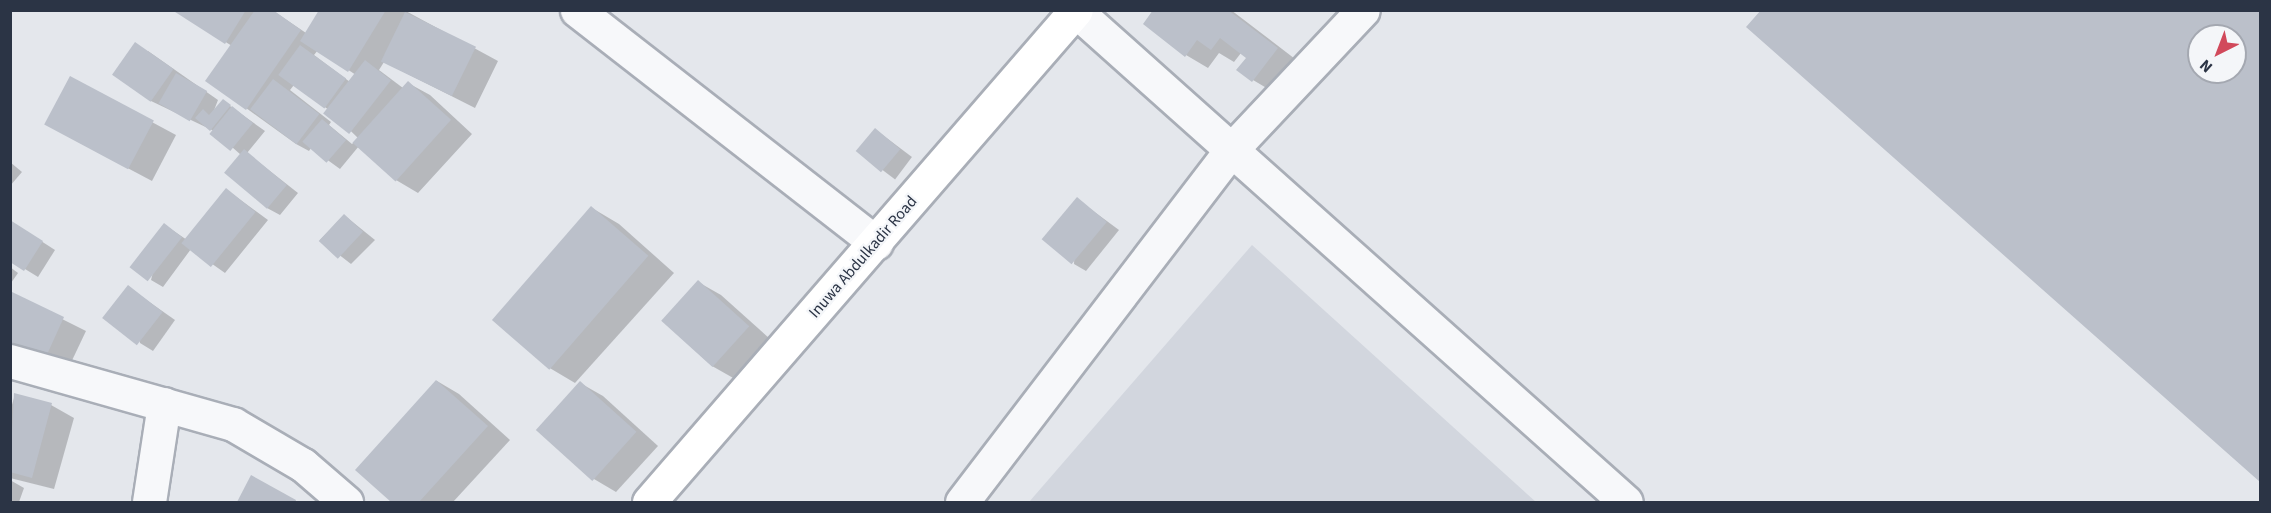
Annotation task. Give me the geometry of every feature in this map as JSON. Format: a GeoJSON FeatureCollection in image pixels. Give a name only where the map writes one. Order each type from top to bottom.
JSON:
{"type":"FeatureCollection","features":[{"type":"Feature","properties":{"kind":"main road","name":"Inuwa Abdulkadir Road"},"geometry":{"type":"LineString","coordinates":[[650,502],[1076,11]]}},
{"type":"Feature","properties":{"kind":"street"},"geometry":{"type":"LineString","coordinates":[[577,10],[876,243]]}},
{"type":"Feature","properties":{"kind":"street"},"geometry":{"type":"LineString","coordinates":[[962,502],[1231,150],[1363,10]]}},
{"type":"Feature","properties":{"kind":"street"},"geometry":{"type":"LineString","coordinates":[[1076,11],[1626,502]]}},
{"type":"Feature","properties":{"kind":"street"},"geometry":{"type":"LineString","coordinates":[[10,361],[233,423],[303,465],[346,502]]}},
{"type":"Feature","properties":{"kind":"street"},"geometry":{"type":"LineString","coordinates":[[149,502],[164,404]]}},
{"type":"Feature","properties":{"kind":"shaded area"},"geometry":{"type":"Polygon","coordinates":[[[1252,245],[1536,502],[1029,502],[1252,245]]]}},
{"type":"Feature","properties":{"kind":"building"},"geometry":{"type":"Polygon","coordinates":[[[172,10],[246,10],[225,44],[172,10]]]}},
{"type":"Feature","properties":{"kind":"building"},"geometry":{"type":"Polygon","coordinates":[[[255,10],[273,10],[301,30],[246,110],[205,81],[255,10]]]}},
{"type":"Feature","properties":{"kind":"building"},"geometry":{"type":"Polygon","coordinates":[[[319,10],[386,10],[348,72],[300,41],[319,10]]]}},
{"type":"Feature","properties":{"kind":"building"},"geometry":{"type":"Polygon","coordinates":[[[1153,10],[1228,10],[1278,48],[1252,82],[1236,70],[1246,58],[1220,38],[1211,50],[1197,40],[1185,57],[1143,24],[1153,10]]]}},
{"type":"Feature","properties":{"kind":"building"},"geometry":{"type":"Polygon","coordinates":[[[1761,10],[2260,10],[2260,482],[1746,27],[1761,10]]]}},
{"type":"Feature","properties":{"kind":"building"},"geometry":{"type":"Polygon","coordinates":[[[405,12],[476,47],[452,96],[381,61],[405,12]]]}},
{"type":"Feature","properties":{"kind":"building"},"geometry":{"type":"Polygon","coordinates":[[[135,42],[174,69],[151,102],[112,75],[135,42]]]}},
{"type":"Feature","properties":{"kind":"building"},"geometry":{"type":"Polygon","coordinates":[[[300,45],[346,79],[324,108],[278,75],[300,45]]]}},
{"type":"Feature","properties":{"kind":"building"},"geometry":{"type":"Polygon","coordinates":[[[365,60],[391,80],[349,134],[323,114],[365,60]]]}},
{"type":"Feature","properties":{"kind":"building"},"geometry":{"type":"Polygon","coordinates":[[[176,73],[207,91],[190,121],[158,103],[176,73]]]}},
{"type":"Feature","properties":{"kind":"building"},"geometry":{"type":"Polygon","coordinates":[[[70,76],[154,121],[128,169],[44,125],[70,76]]]}},
{"type":"Feature","properties":{"kind":"building"},"geometry":{"type":"Polygon","coordinates":[[[273,79],[319,114],[296,144],[250,109],[273,79]]]}},
{"type":"Feature","properties":{"kind":"building"},"geometry":{"type":"Polygon","coordinates":[[[408,81],[451,120],[396,181],[352,143],[408,81]]]}},
{"type":"Feature","properties":{"kind":"building"},"geometry":{"type":"Polygon","coordinates":[[[223,99],[231,105],[210,131],[195,118],[203,109],[209,115],[223,99]]]}},
{"type":"Feature","properties":{"kind":"building"},"geometry":{"type":"Polygon","coordinates":[[[232,106],[253,123],[230,151],[209,134],[232,106]]]}},
{"type":"Feature","properties":{"kind":"building"},"geometry":{"type":"Polygon","coordinates":[[[322,119],[346,140],[326,163],[302,142],[322,119]]]}},
{"type":"Feature","properties":{"kind":"building"},"geometry":{"type":"Polygon","coordinates":[[[875,128],[900,149],[881,172],[856,151],[875,128]]]}},
{"type":"Feature","properties":{"kind":"building"},"geometry":{"type":"Polygon","coordinates":[[[244,149],[287,185],[267,209],[224,173],[244,149]]]}},
{"type":"Feature","properties":{"kind":"building"},"geometry":{"type":"Polygon","coordinates":[[[226,188],[256,212],[211,267],[181,243],[226,188]]]}},
{"type":"Feature","properties":{"kind":"building"},"geometry":{"type":"Polygon","coordinates":[[[1077,197],[1107,222],[1072,264],[1042,239],[1077,197]]]}},
{"type":"Feature","properties":{"kind":"building"},"geometry":{"type":"Polygon","coordinates":[[[591,206],[648,256],[549,370],[492,320],[591,206]]]}},
{"type":"Feature","properties":{"kind":"building"},"geometry":{"type":"Polygon","coordinates":[[[344,214],[363,232],[338,259],[319,241],[344,214]]]}},
{"type":"Feature","properties":{"kind":"building"},"geometry":{"type":"Polygon","coordinates":[[[10,220],[43,241],[24,271],[10,262],[10,220]]]}},
{"type":"Feature","properties":{"kind":"building"},"geometry":{"type":"Polygon","coordinates":[[[164,223],[182,237],[148,281],[130,267],[164,223]]]}},
{"type":"Feature","properties":{"kind":"building"},"geometry":{"type":"Polygon","coordinates":[[[698,280],[749,326],[712,367],[661,321],[698,280]]]}},
{"type":"Feature","properties":{"kind":"building"},"geometry":{"type":"Polygon","coordinates":[[[128,285],[163,312],[137,345],[102,318],[128,285]]]}},
{"type":"Feature","properties":{"kind":"building"},"geometry":{"type":"Polygon","coordinates":[[[10,291],[64,317],[45,359],[10,344],[10,291]]]}},
{"type":"Feature","properties":{"kind":"building"},"geometry":{"type":"Polygon","coordinates":[[[436,380],[488,426],[419,502],[391,502],[355,470],[436,380]]]}},
{"type":"Feature","properties":{"kind":"building"},"geometry":{"type":"Polygon","coordinates":[[[580,381],[636,432],[592,481],[536,430],[580,381]]]}},
{"type":"Feature","properties":{"kind":"building"},"geometry":{"type":"Polygon","coordinates":[[[14,393],[52,403],[32,478],[10,472],[14,393]]]}},
{"type":"Feature","properties":{"kind":"building"},"geometry":{"type":"Polygon","coordinates":[[[251,475],[296,500],[295,502],[237,502],[251,475]]]}}]}
